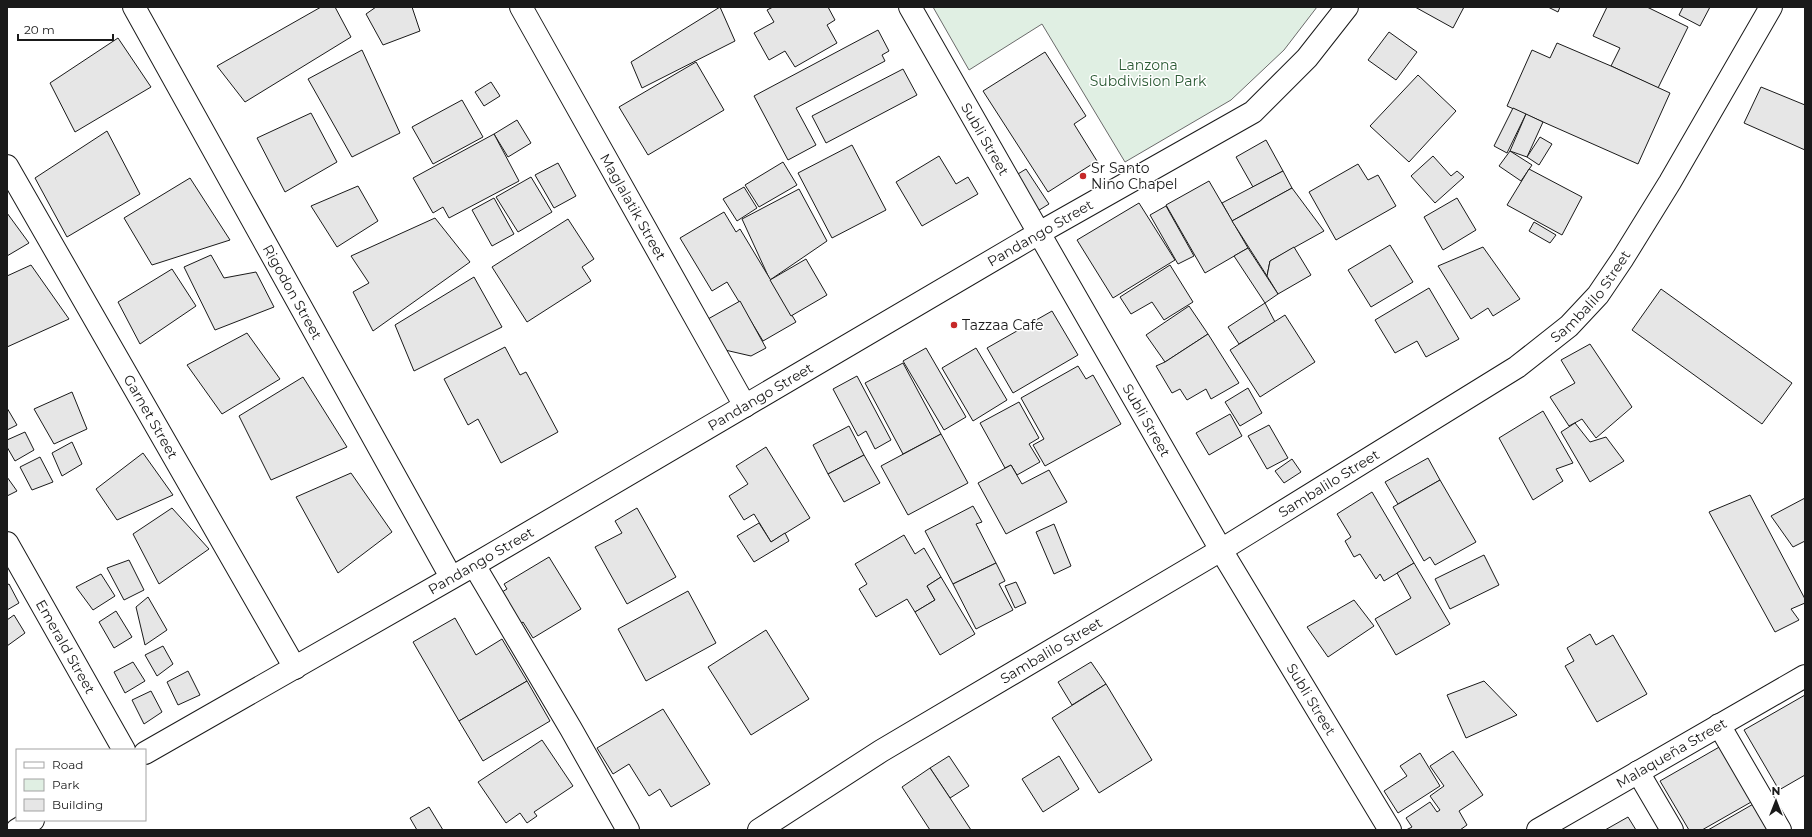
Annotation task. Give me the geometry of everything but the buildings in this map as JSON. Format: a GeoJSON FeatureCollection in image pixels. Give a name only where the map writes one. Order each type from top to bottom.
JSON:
{"type":"FeatureCollection","features":[{"type":"Feature","properties":{"kind":"street","name":"Rigodon Street"},"geometry":{"type":"LineString","coordinates":[[134,7],[451,577]]}},
{"type":"Feature","properties":{"kind":"street","name":"Maglalatik Street"},"geometry":{"type":"LineString","coordinates":[[521,7],[745,406]]}},
{"type":"Feature","properties":{"kind":"street","name":"Subli Street"},"geometry":{"type":"LineString","coordinates":[[910,7],[1221,550],[1390,830]]}},
{"type":"Feature","properties":{"kind":"street","name":"Pandango Street"},"geometry":{"type":"LineString","coordinates":[[146,752],[474,565],[1039,233],[1253,112],[1307,58],[1347,7]]}},
{"type":"Feature","properties":{"kind":"street","name":"Sambalilo Street"},"geometry":{"type":"LineString","coordinates":[[760,830],[881,751],[1221,550],[1517,367],[1569,326],[1598,295],[1623,258],[1670,182],[1770,7]]}},
{"type":"Feature","properties":{"kind":"street","name":"Garnet Street"},"geometry":{"type":"LineString","coordinates":[[7,166],[295,668]]}},
{"type":"Feature","properties":{"kind":"street","name":"Emerald Street"},"geometry":{"type":"LineString","coordinates":[[7,543],[123,749]]}},
{"type":"Feature","properties":{"kind":"street"},"geometry":{"type":"LineString","coordinates":[[474,565],[571,728],[628,830]]}},
{"type":"Feature","properties":{"kind":"street","name":"Malaqueña Street"},"geometry":{"type":"LineString","coordinates":[[1538,830],[1805,676]]}},
{"type":"Feature","properties":{"kind":"street"},"geometry":{"type":"LineString","coordinates":[[1719,725],[1780,830]]}},
{"type":"Feature","properties":{"kind":"street"},"geometry":{"type":"LineString","coordinates":[[1638,772],[1672,830]]}},
{"type":"Feature","properties":{"kind":"street"},"geometry":{"type":"LineString","coordinates":[[17,830],[31,821]]}},
{"type":"Feature","properties":{"kind":"green space","name":"Lanzona Subdivision Park"},"geometry":{"type":"Polygon","coordinates":[[[933,7],[1317,7],[1284,50],[1231,100],[1125,162],[1042,24],[969,70],[933,7]]]}},
{"type":"Feature","properties":{"kind":"place","name":"Sr Santo Nino Chapel"},"geometry":{"type":"Point","coordinates":[1083,176]}},
{"type":"Feature","properties":{"kind":"place","name":"Tazzaa Cafe"},"geometry":{"type":"Point","coordinates":[954,325]}}]}
